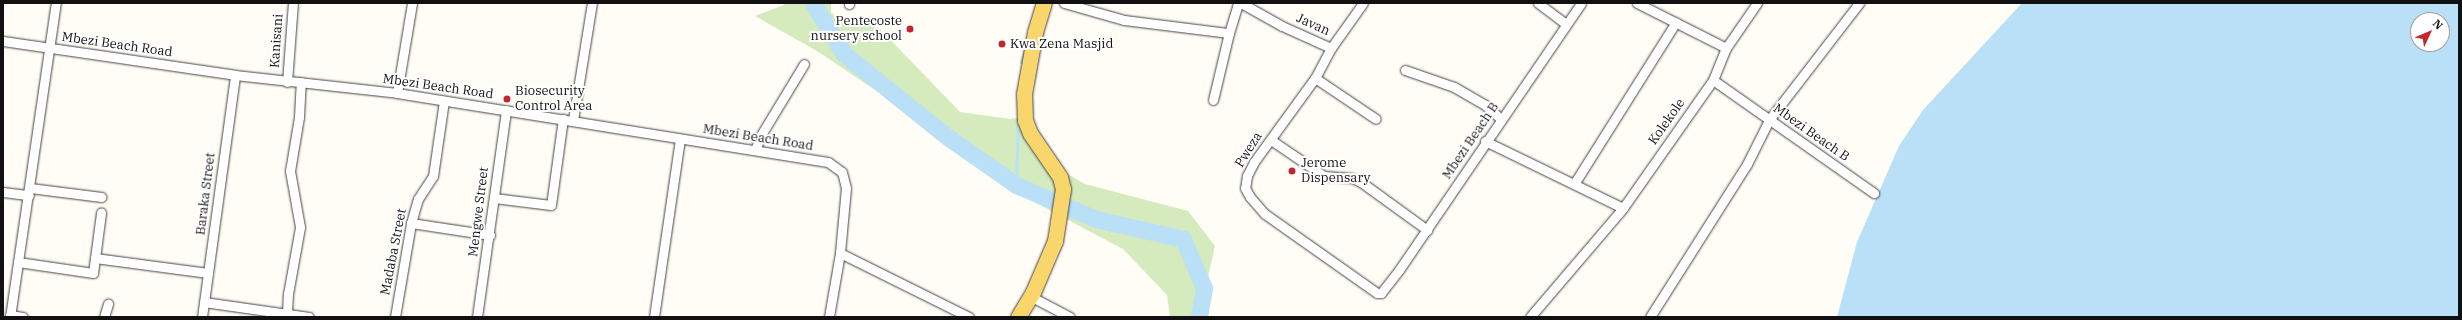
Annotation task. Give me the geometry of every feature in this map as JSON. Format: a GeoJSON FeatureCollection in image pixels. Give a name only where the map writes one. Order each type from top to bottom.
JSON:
{"type":"FeatureCollection","features":[{"type":"Feature","properties":{"kind":"main road"},"geometry":{"type":"LineString","coordinates":[[1018,317],[1030,296],[1054,241],[1060,218],[1063,189],[1060,177],[1030,133],[1025,120],[1024,94],[1035,32],[1044,3]]}},
{"type":"Feature","properties":{"kind":"street"},"geometry":{"type":"LineString","coordinates":[[22,317],[10,316],[30,191],[56,3]]}},
{"type":"Feature","properties":{"kind":"street","name":"Kanisani"},"geometry":{"type":"LineString","coordinates":[[287,82],[293,3]]}},
{"type":"Feature","properties":{"kind":"street"},"geometry":{"type":"LineString","coordinates":[[397,93],[412,3]]}},
{"type":"Feature","properties":{"kind":"street"},"geometry":{"type":"LineString","coordinates":[[573,120],[592,3]]}},
{"type":"Feature","properties":{"kind":"street"},"geometry":{"type":"LineString","coordinates":[[1064,3],[1124,20],[1229,33]]}},
{"type":"Feature","properties":{"kind":"street"},"geometry":{"type":"LineString","coordinates":[[1213,100],[1229,33],[1238,3]]}},
{"type":"Feature","properties":{"kind":"street","name":"Javan"},"geometry":{"type":"LineString","coordinates":[[1241,3],[1282,26],[1331,48]]}},
{"type":"Feature","properties":{"kind":"street","name":"Pweza"},"geometry":{"type":"LineString","coordinates":[[1363,3],[1331,48],[1315,78],[1247,176],[1245,188],[1250,197],[1265,214],[1366,287],[1381,293]]}},
{"type":"Feature","properties":{"kind":"street"},"geometry":{"type":"LineString","coordinates":[[1538,3],[1565,23]]}},
{"type":"Feature","properties":{"kind":"street","name":"Mbezi Beach B"},"geometry":{"type":"LineString","coordinates":[[1381,293],[1427,230],[1565,23],[1581,3]]}},
{"type":"Feature","properties":{"kind":"street"},"geometry":{"type":"LineString","coordinates":[[1637,3],[1726,48]]}},
{"type":"Feature","properties":{"kind":"street","name":"Kolekole"},"geometry":{"type":"LineString","coordinates":[[1530,317],[1623,208],[1713,80],[1726,48],[1757,3]]}},
{"type":"Feature","properties":{"kind":"street"},"geometry":{"type":"LineString","coordinates":[[1650,317],[1743,170],[1769,120],[1859,3]]}},
{"type":"Feature","properties":{"kind":"street"},"geometry":{"type":"LineString","coordinates":[[1574,184],[1676,22]]}},
{"type":"Feature","properties":{"kind":"street","name":"Mbezi Beach Road"},"geometry":{"type":"LineString","coordinates":[[3,41],[50,49],[287,82],[301,82],[397,93],[828,162],[842,172],[846,188],[840,253]]}},
{"type":"Feature","properties":{"kind":"street"},"geometry":{"type":"LineString","coordinates":[[755,150],[761,135],[804,64]]}},
{"type":"Feature","properties":{"kind":"street"},"geometry":{"type":"LineString","coordinates":[[1405,70],[1454,87],[1485,105],[1501,118]]}},
{"type":"Feature","properties":{"kind":"street","name":"Baraka Street"},"geometry":{"type":"LineString","coordinates":[[202,317],[235,75]]}},
{"type":"Feature","properties":{"kind":"street"},"geometry":{"type":"LineString","coordinates":[[1315,78],[1376,119]]}},
{"type":"Feature","properties":{"kind":"street","name":"Mbezi Beach B"},"geometry":{"type":"LineString","coordinates":[[1713,80],[1874,193]]}},
{"type":"Feature","properties":{"kind":"street"},"geometry":{"type":"LineString","coordinates":[[287,312],[288,294],[300,227],[290,171],[299,117],[301,82]]}},
{"type":"Feature","properties":{"kind":"street","name":"Madaba Street"},"geometry":{"type":"LineString","coordinates":[[395,317],[410,223],[418,199],[433,176],[444,100]]}},
{"type":"Feature","properties":{"kind":"street","name":"Mengwe Street"},"geometry":{"type":"LineString","coordinates":[[477,317],[490,235],[506,110]]}},
{"type":"Feature","properties":{"kind":"street"},"geometry":{"type":"LineString","coordinates":[[494,198],[551,205],[563,119]]}},
{"type":"Feature","properties":{"kind":"street"},"geometry":{"type":"LineString","coordinates":[[654,317],[680,139]]}},
{"type":"Feature","properties":{"kind":"street"},"geometry":{"type":"LineString","coordinates":[[1271,140],[1324,176],[1352,178],[1361,182],[1427,230]]}},
{"type":"Feature","properties":{"kind":"street"},"geometry":{"type":"LineString","coordinates":[[1485,141],[1623,208]]}},
{"type":"Feature","properties":{"kind":"street"},"geometry":{"type":"LineString","coordinates":[[3,192],[30,191],[101,197]]}},
{"type":"Feature","properties":{"kind":"street"},"geometry":{"type":"LineString","coordinates":[[18,262],[91,274],[95,258],[101,213]]}},
{"type":"Feature","properties":{"kind":"street"},"geometry":{"type":"LineString","coordinates":[[410,223],[490,235]]}},
{"type":"Feature","properties":{"kind":"street"},"geometry":{"type":"LineString","coordinates":[[829,317],[840,253],[969,317]]}},
{"type":"Feature","properties":{"kind":"street"},"geometry":{"type":"LineString","coordinates":[[95,258],[208,273]]}},
{"type":"Feature","properties":{"kind":"street"},"geometry":{"type":"LineString","coordinates":[[1030,296],[1070,317]]}},
{"type":"Feature","properties":{"kind":"street"},"geometry":{"type":"LineString","coordinates":[[204,302],[287,312],[309,317]]}},
{"type":"Feature","properties":{"kind":"street"},"geometry":{"type":"LineString","coordinates":[[104,317],[108,304]]}},
{"type":"Feature","properties":{"kind":"green space"},"geometry":{"type":"Polygon","coordinates":[[[783,3],[831,3],[831,13],[880,29],[960,112],[1010,119],[1024,117],[1052,165],[1085,184],[1188,211],[1215,246],[1199,317],[1170,317],[1167,295],[1123,249],[1038,204],[936,139],[896,104],[817,51],[755,16],[784,5],[783,3]]]}},
{"type":"Feature","properties":{"kind":"water"},"geometry":{"type":"Polygon","coordinates":[[[2022,3],[2459,3],[2459,317],[1837,317],[1857,242],[1899,146],[1923,110],[2022,3]]]}},
{"type":"Feature","properties":{"kind":"waterway"},"geometry":{"type":"LineString","coordinates":[[813,3],[844,54],[949,138],[1016,185],[1096,219],[1183,239],[1204,288],[1199,317]]}},
{"type":"Feature","properties":{"kind":"waterway"},"geometry":{"type":"LineString","coordinates":[[1021,62],[1025,50]]}},
{"type":"Feature","properties":{"kind":"waterway"},"geometry":{"type":"LineString","coordinates":[[1016,185],[1018,119]]}},
{"type":"Feature","properties":{"kind":"place","name":"Pentecoste nursery school"},"geometry":{"type":"Point","coordinates":[910,29]}},
{"type":"Feature","properties":{"kind":"place","name":"Kwa Zena Masjid"},"geometry":{"type":"Point","coordinates":[1002,44]}},
{"type":"Feature","properties":{"kind":"place","name":"Biosecurity Control Area"},"geometry":{"type":"Point","coordinates":[507,99]}},
{"type":"Feature","properties":{"kind":"place","name":"Jerome Dispensary"},"geometry":{"type":"Point","coordinates":[1292,171]}}]}
